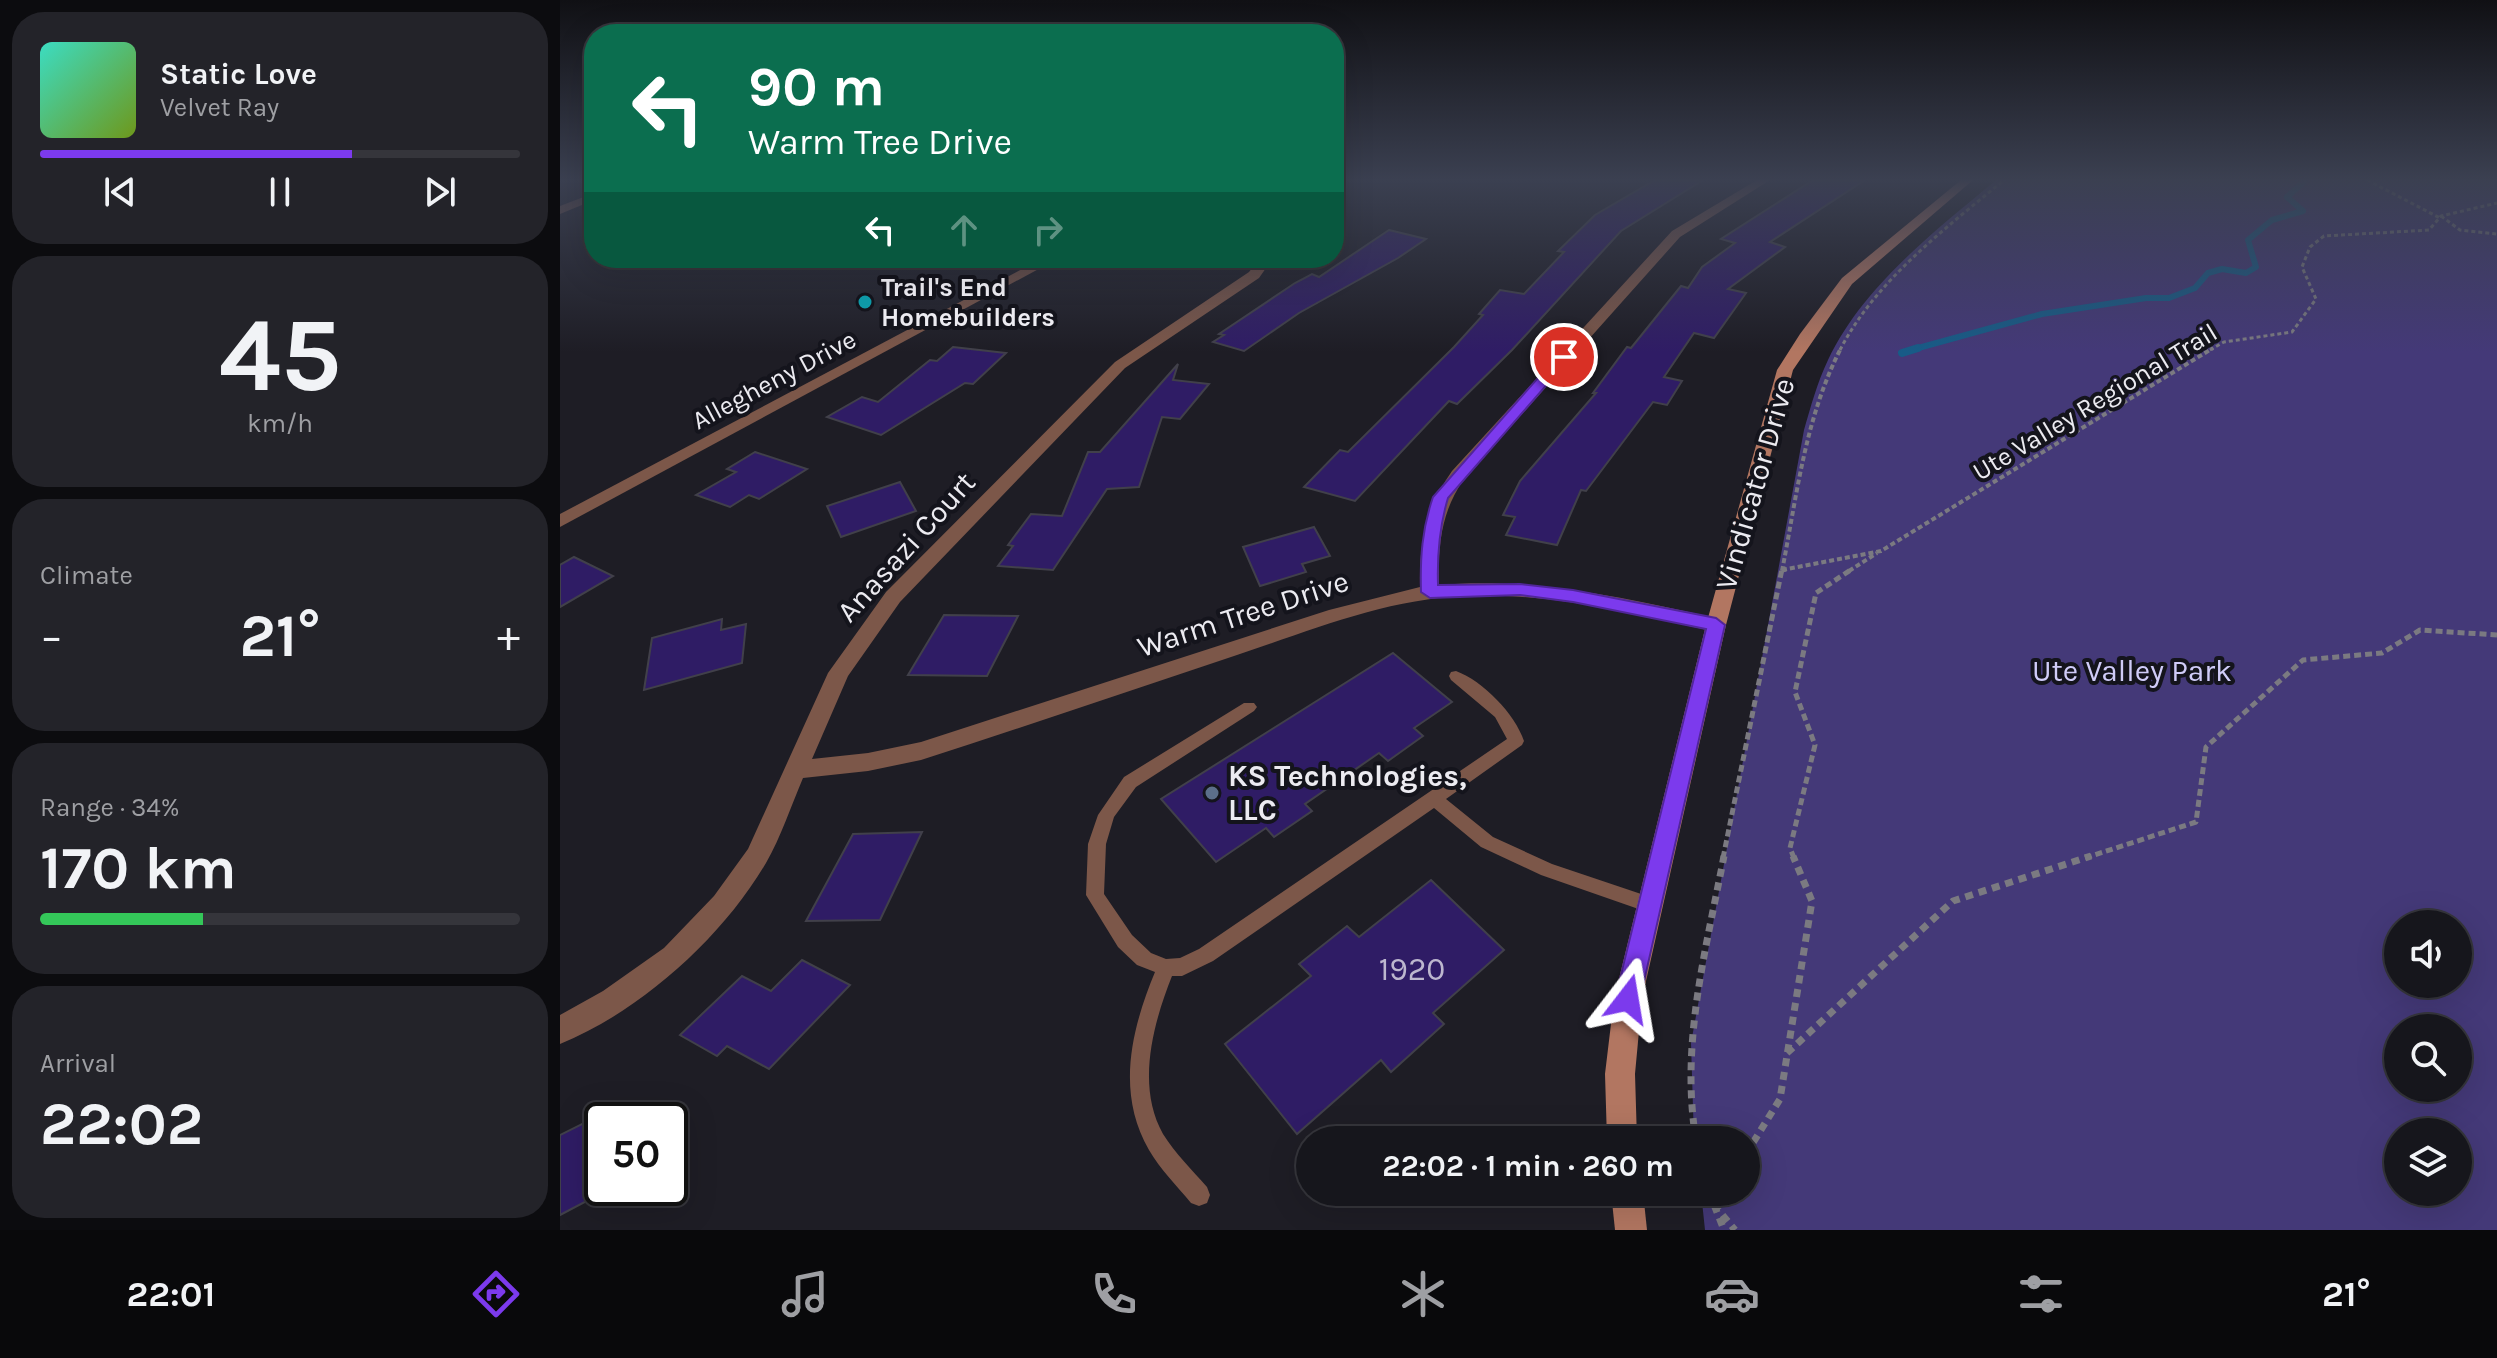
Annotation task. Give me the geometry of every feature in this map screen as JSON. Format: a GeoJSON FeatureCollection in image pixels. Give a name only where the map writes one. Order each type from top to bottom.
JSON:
{"type":"FeatureCollection","features":[{"type":"Feature","properties":{"kind":"main road","name":"Vindicator Drive"},"geometry":{"type":"LineString","coordinates":[[1622,1126],[1620,1074],[1628,999],[1716,625],[1772,409],[1785,370],[1805,337],[1847,281],[1899,237]]}},
{"type":"Feature","properties":{"kind":"main road"},"geometry":{"type":"LineString","coordinates":[[1628,1206],[1631,1230]]}},
{"type":"Feature","properties":{"kind":"street"},"geometry":{"type":"LineString","coordinates":[[1430,592],[1432,523],[1441,497],[1673,237]]}},
{"type":"Feature","properties":{"kind":"street","name":"Allegheny Drive"},"geometry":{"type":"LineString","coordinates":[[560,521],[1034,268]]}},
{"type":"Feature","properties":{"kind":"street","name":"Anasazi Court"},"geometry":{"type":"LineString","coordinates":[[560,1030],[613,1000],[673,957],[723,904],[757,856],[839,673],[893,597],[1120,365],[1254,275],[1259,268]]}},
{"type":"Feature","properties":{"kind":"street","name":"Warm Tree Drive"},"geometry":{"type":"LineString","coordinates":[[796,770],[868,762],[921,751],[1338,614],[1430,592],[1520,590],[1560,594],[1716,625]]}},
{"type":"Feature","properties":{"kind":"lane"},"geometry":{"type":"LineString","coordinates":[[1249,707],[1130,782],[1106,815],[1097,844],[1095,895],[1125,941],[1144,959],[1166,968],[1182,967],[1206,955],[1516,741],[1514,730],[1487,701],[1456,676]]}},
{"type":"Feature","properties":{"kind":"lane"},"geometry":{"type":"LineString","coordinates":[[1434,799],[1487,842],[1547,870],[1650,905]]}},
{"type":"Feature","properties":{"kind":"lane"},"geometry":{"type":"LineString","coordinates":[[1166,968],[1141,1035],[1141,1110],[1155,1141],[1199,1195]]}},
{"type":"Feature","properties":{"kind":"path"},"geometry":{"type":"LineString","coordinates":[[1693,1126],[1690,1040],[1731,816],[1816,403],[1851,330],[1895,277],[1939,237]]}},
{"type":"Feature","properties":{"kind":"path","name":"Ute Valley Regional Trail"},"geometry":{"type":"LineString","coordinates":[[1781,570],[1881,551],[2224,342],[2292,332],[2316,299],[2302,267],[2310,247],[2322,237]]}},
{"type":"Feature","properties":{"kind":"path"},"geometry":{"type":"LineString","coordinates":[[1760,1131],[1780,1099],[1812,901],[1790,848],[1815,745],[1795,692],[1816,593],[1881,551]]}},
{"type":"Feature","properties":{"kind":"path"},"geometry":{"type":"LineString","coordinates":[[1787,1053],[1953,901],[2196,822],[2206,747],[2303,660],[2382,653],[2420,630],[2497,635]]}},
{"type":"Feature","properties":{"kind":"path"},"geometry":{"type":"LineString","coordinates":[[1715,1206],[1724,1230]]}},
{"type":"Feature","properties":{"kind":"path"},"geometry":{"type":"LineString","coordinates":[[1715,1206],[1735,1230]]}},
{"type":"Feature","properties":{"kind":"green space","name":"Ute Valley Park"},"geometry":{"type":"Polygon","coordinates":[[[1928,237],[2497,237],[2497,1230],[1705,1230],[1702,1206],[1760,1206],[1760,1126],[1694,1126],[1691,1043],[1804,430],[1817,386],[1843,333],[1860,308],[1928,237]]]}},
{"type":"Feature","properties":{"kind":"building"},"geometry":{"type":"Polygon","coordinates":[[[1378,237],[1426,239],[1299,313],[1244,351],[1213,342],[1224,335],[1219,334],[1295,283],[1312,274],[1319,277],[1332,268],[1344,268],[1344,260],[1378,237]]]}},
{"type":"Feature","properties":{"kind":"building"},"geometry":{"type":"Polygon","coordinates":[[[1572,237],[1615,237],[1512,350],[1457,404],[1449,401],[1355,501],[1304,487],[1340,450],[1348,452],[1454,347],[1483,315],[1479,314],[1500,290],[1524,294],[1564,252],[1558,251],[1572,237]]]}},
{"type":"Feature","properties":{"kind":"building"},"geometry":{"type":"Polygon","coordinates":[[[1777,237],[1770,242],[1785,247],[1728,289],[1746,293],[1714,338],[1694,333],[1664,377],[1682,381],[1667,405],[1653,402],[1586,491],[1581,490],[1557,545],[1506,535],[1515,517],[1503,515],[1520,481],[1596,393],[1593,393],[1627,347],[1631,348],[1681,286],[1688,288],[1702,267],[1735,243],[1721,239],[1777,237]]]}},
{"type":"Feature","properties":{"kind":"building"},"geometry":{"type":"Polygon","coordinates":[[[953,347],[1006,353],[973,384],[965,383],[881,435],[827,417],[862,397],[878,402],[930,360],[937,361],[953,347]]]}},
{"type":"Feature","properties":{"kind":"building"},"geometry":{"type":"Polygon","coordinates":[[[1178,364],[1173,380],[1209,384],[1180,419],[1162,417],[1139,487],[1107,489],[1053,570],[998,566],[1013,546],[1008,545],[1031,514],[1062,516],[1088,452],[1100,452],[1178,364]]]}},
{"type":"Feature","properties":{"kind":"building"},"geometry":{"type":"Polygon","coordinates":[[[755,452],[807,469],[759,499],[749,495],[730,507],[696,495],[736,472],[727,469],[755,452]]]}},
{"type":"Feature","properties":{"kind":"building"},"geometry":{"type":"Polygon","coordinates":[[[900,482],[916,511],[841,537],[827,506],[900,482]]]}},
{"type":"Feature","properties":{"kind":"building"},"geometry":{"type":"Polygon","coordinates":[[[1314,527],[1330,556],[1302,564],[1306,572],[1260,586],[1243,547],[1314,527]]]}},
{"type":"Feature","properties":{"kind":"building"},"geometry":{"type":"Polygon","coordinates":[[[574,557],[613,576],[560,607],[560,565],[574,557]]]}},
{"type":"Feature","properties":{"kind":"building"},"geometry":{"type":"Polygon","coordinates":[[[944,615],[1018,616],[987,676],[908,675],[944,615]]]}},
{"type":"Feature","properties":{"kind":"building"},"geometry":{"type":"Polygon","coordinates":[[[722,619],[721,630],[746,624],[742,663],[644,690],[652,638],[722,619]]]}},
{"type":"Feature","properties":{"kind":"building"},"geometry":{"type":"Polygon","coordinates":[[[1393,653],[1452,702],[1414,728],[1423,736],[1388,761],[1379,753],[1305,804],[1312,811],[1274,837],[1266,828],[1216,862],[1161,799],[1393,653]]]}},
{"type":"Feature","properties":{"kind":"building"},"geometry":{"type":"Polygon","coordinates":[[[922,832],[880,920],[806,921],[853,834],[922,832]]]}},
{"type":"Feature","properties":{"kind":"building"},"geometry":{"type":"Polygon","coordinates":[[[1431,880],[1504,950],[1433,1013],[1444,1024],[1391,1072],[1381,1060],[1306,1126],[1296,1126],[1296,1133],[1225,1044],[1311,976],[1299,964],[1347,926],[1359,937],[1431,880]]]}},
{"type":"Feature","properties":{"kind":"building"},"geometry":{"type":"Polygon","coordinates":[[[802,960],[850,985],[769,1069],[727,1046],[717,1056],[680,1035],[742,976],[771,991],[802,960]]]}},
{"type":"Feature","properties":{"kind":"building"},"geometry":{"type":"Polygon","coordinates":[[[584,1123],[584,1202],[560,1215],[560,1135],[584,1123]]]}},
{"type":"Feature","properties":{"kind":"waterway"},"geometry":{"type":"LineString","coordinates":[[1916,349],[2042,314],[2146,298],[2169,298],[2195,288],[2208,273],[2222,269],[2246,273],[2256,267],[2248,240],[2251,237]]}},
{"type":"Feature","properties":{"kind":"waterway"},"geometry":{"type":"LineString","coordinates":[[1902,353],[1916,349]]}},
{"type":"Feature","properties":{"kind":"waterway"},"geometry":{"type":"LineString","coordinates":[[1911,350],[1916,349]]}},
{"type":"Feature","properties":{"kind":"place","name":"Trail's End Homebuilders"},"geometry":{"type":"Point","coordinates":[865,302]}},
{"type":"Feature","properties":{"kind":"place","name":"KS Technologies, LLC"},"geometry":{"type":"Point","coordinates":[1212,793]}},
{"type":"Feature","properties":{"kind":"route"},"geometry":{"type":"LineString","coordinates":[[1564,357],[1441,497],[1432,523],[1430,592],[1520,590],[1573,596],[1716,625],[1628,999]]}}]}
